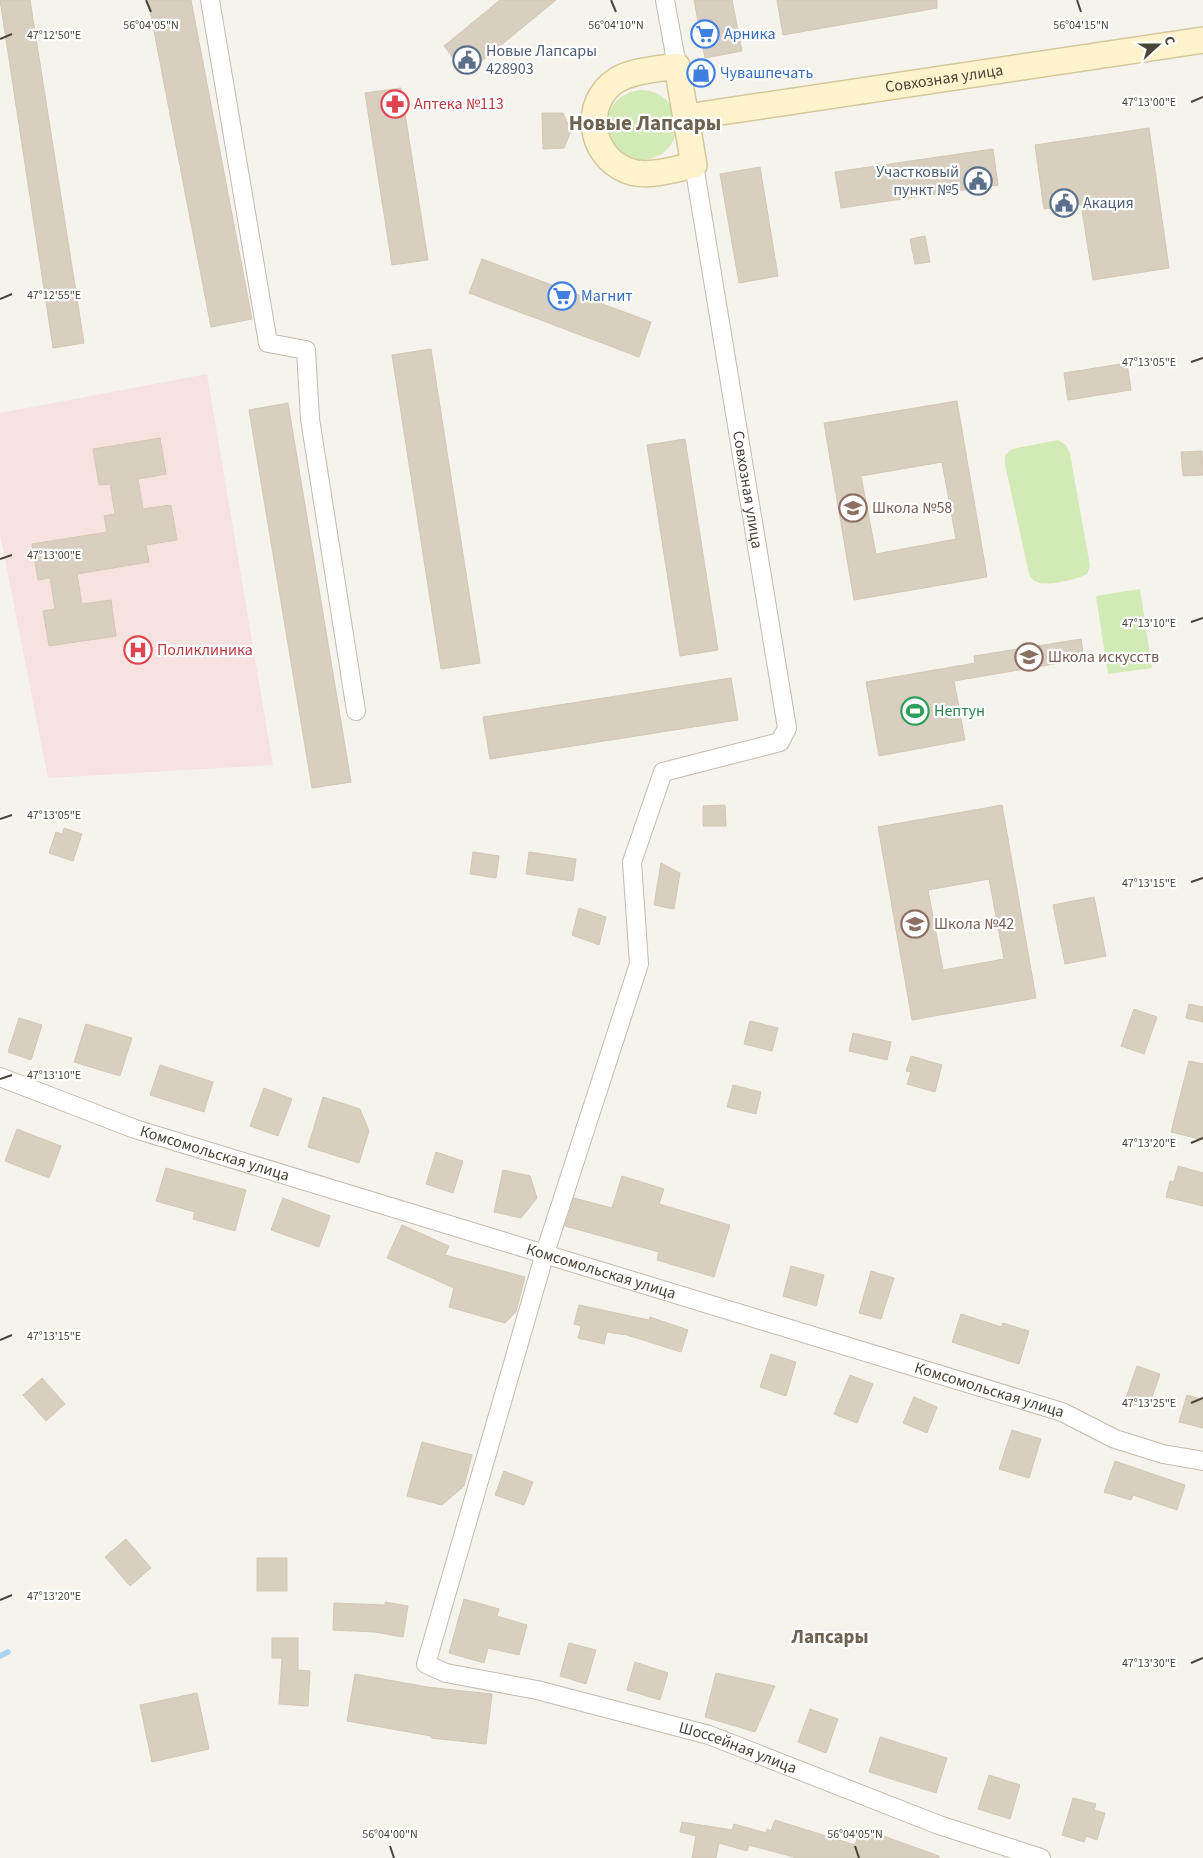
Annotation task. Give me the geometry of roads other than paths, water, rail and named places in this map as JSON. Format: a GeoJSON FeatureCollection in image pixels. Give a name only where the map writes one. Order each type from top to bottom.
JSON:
{"type":"FeatureCollection","features":[{"type":"Feature","properties":{"kind":"street"},"geometry":{"type":"LineString","coordinates":[[210,0],[268,343],[306,350],[310,419],[356,711]]}},
{"type":"Feature","properties":{"kind":"street","name":"Совхозная улица"},"geometry":{"type":"LineString","coordinates":[[546,1254],[639,964],[632,862],[663,772],[780,742],[787,728],[665,0]]}},
{"type":"Feature","properties":{"kind":"street","name":"Совхозная улица"},"geometry":{"type":"LineString","coordinates":[[686,117],[1203,40]]}},
{"type":"Feature","properties":{"kind":"street"},"geometry":{"type":"LineString","coordinates":[[677,66],[636,73],[618,80],[603,93],[596,108],[594,130],[599,147],[611,162],[627,171],[642,174],[694,165]]}},
{"type":"Feature","properties":{"kind":"street","name":"Комсомольская улица"},"geometry":{"type":"LineString","coordinates":[[0,1078],[135,1129],[1062,1412],[1114,1439],[1163,1454],[1203,1461]]}},
{"type":"Feature","properties":{"kind":"street","name":"Шоссейная улица"},"geometry":{"type":"LineString","coordinates":[[546,1254],[426,1664],[446,1673],[537,1690],[709,1735],[939,1824],[1041,1858]]}},
{"type":"Feature","properties":{"kind":"waterway"},"geometry":{"type":"LineString","coordinates":[[0,1656],[8,1652]]}},
{"type":"Feature","properties":{"kind":"place","name":"Арника"},"geometry":{"type":"Point","coordinates":[705,34]}},
{"type":"Feature","properties":{"kind":"place","name":"Новые Лапсары 428903"},"geometry":{"type":"Point","coordinates":[467,60]}},
{"type":"Feature","properties":{"kind":"place","name":"Чувашпечать"},"geometry":{"type":"Point","coordinates":[701,73]}},
{"type":"Feature","properties":{"kind":"place","name":"Аптека №113"},"geometry":{"type":"Point","coordinates":[395,104]}},
{"type":"Feature","properties":{"kind":"place","name":"Участковый пункт №5"},"geometry":{"type":"Point","coordinates":[978,181]}},
{"type":"Feature","properties":{"kind":"place","name":"Акация"},"geometry":{"type":"Point","coordinates":[1064,203]}},
{"type":"Feature","properties":{"kind":"place","name":"Магнит"},"geometry":{"type":"Point","coordinates":[562,296]}},
{"type":"Feature","properties":{"kind":"place","name":"Школа №58"},"geometry":{"type":"Point","coordinates":[853,508]}},
{"type":"Feature","properties":{"kind":"place","name":"Поликлиника"},"geometry":{"type":"Point","coordinates":[138,650]}},
{"type":"Feature","properties":{"kind":"place","name":"Школа искусств"},"geometry":{"type":"Point","coordinates":[1029,657]}},
{"type":"Feature","properties":{"kind":"place","name":"Нептун"},"geometry":{"type":"Point","coordinates":[915,711]}},
{"type":"Feature","properties":{"kind":"place","name":"Школа №42"},"geometry":{"type":"Point","coordinates":[915,924]}},
{"type":"Feature","properties":{"kind":"district","name":"Новые Лапсары"},"geometry":{"type":"Point","coordinates":[645,123]}},
{"type":"Feature","properties":{"kind":"district","name":"Лапсары"},"geometry":{"type":"Point","coordinates":[830,1637]}}]}
